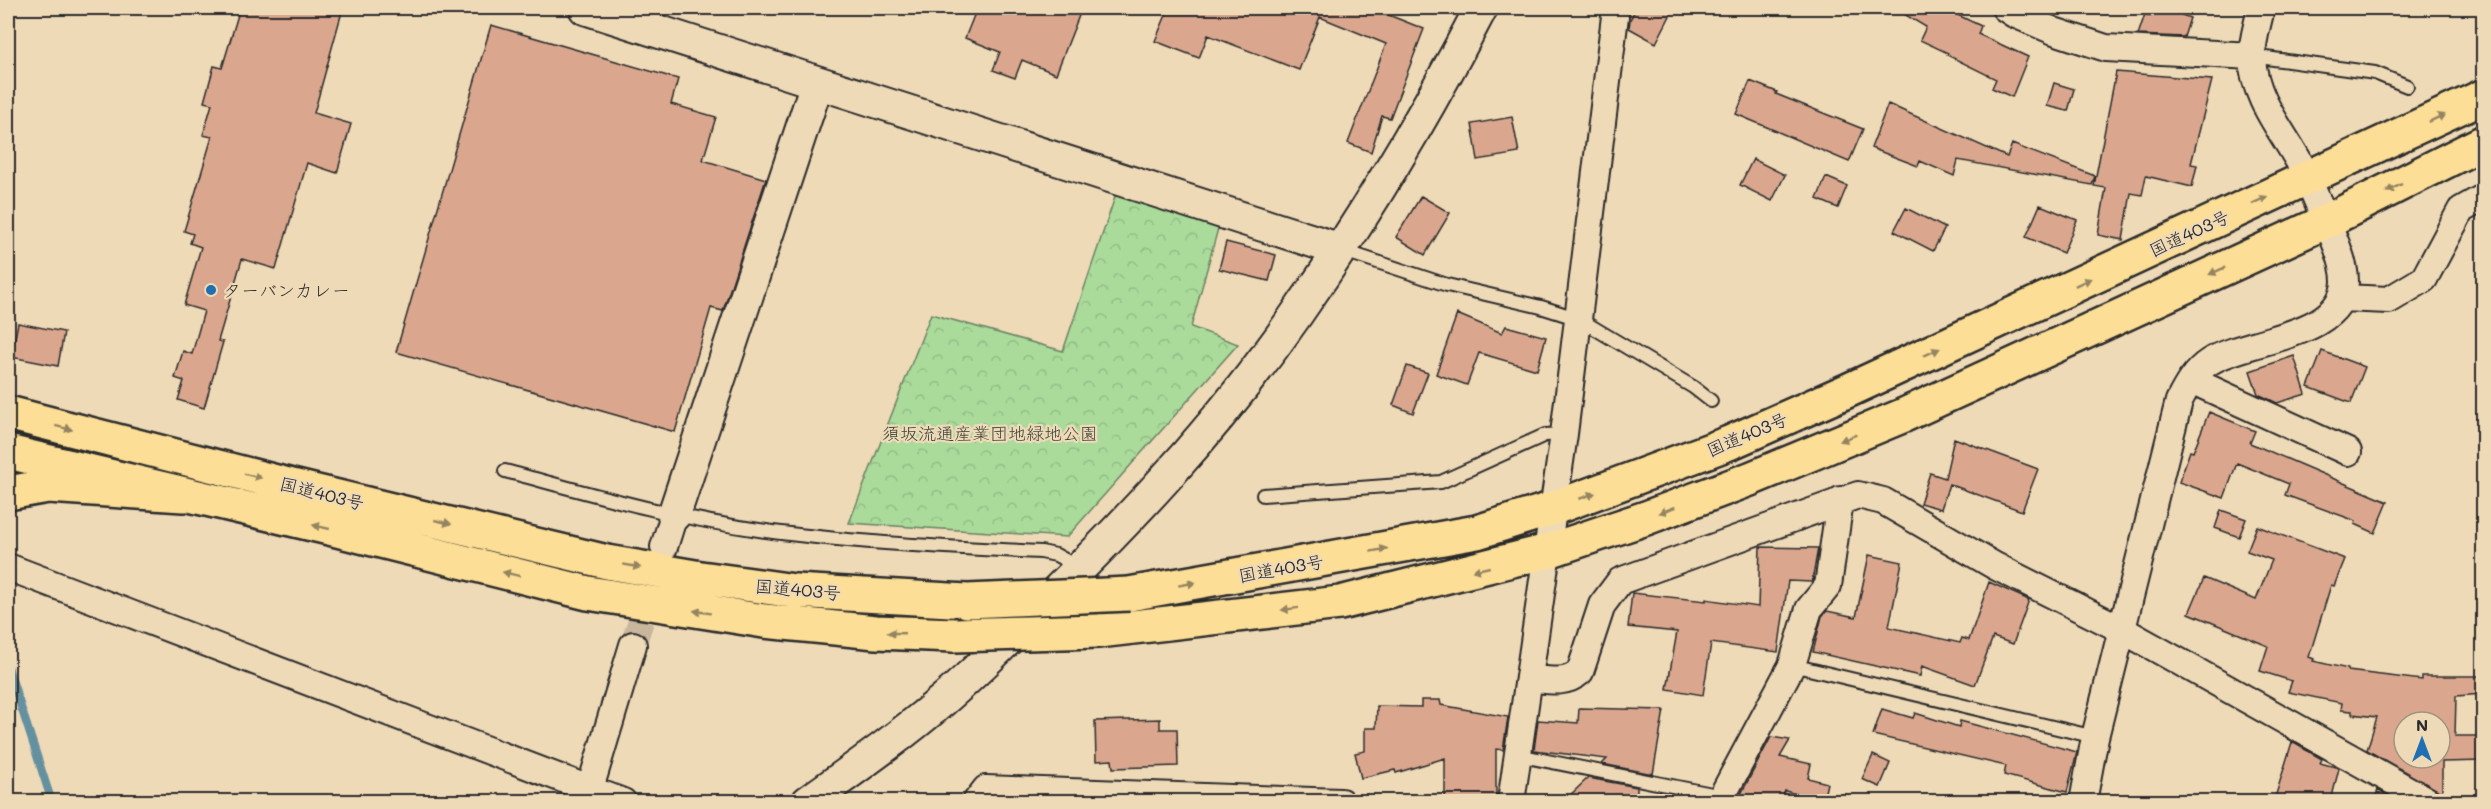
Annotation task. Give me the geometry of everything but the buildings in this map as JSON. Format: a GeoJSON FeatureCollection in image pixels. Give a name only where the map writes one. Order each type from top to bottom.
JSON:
{"type":"FeatureCollection","features":[{"type":"Feature","properties":{"kind":"highway","name":"国道403号"},"geometry":{"type":"LineString","coordinates":[[8,413],[292,486],[607,562],[701,578],[795,591],[967,601],[1129,594],[1477,532],[1554,508],[1740,438],[1849,390],[2484,96]]}},
{"type":"Feature","properties":{"kind":"highway","name":"国道403号"},"geometry":{"type":"LineString","coordinates":[[8,452],[333,529],[588,593],[764,621],[876,632],[954,635],[1099,631],[1340,603],[1548,552],[1750,479],[1902,416],[2325,222],[2484,142]]}},
{"type":"Feature","properties":{"kind":"highway"},"geometry":{"type":"LineString","coordinates":[[8,493],[48,486],[183,495]]}},
{"type":"Feature","properties":{"kind":"street"},"geometry":{"type":"LineString","coordinates":[[585,8],[1341,250]]}},
{"type":"Feature","properties":{"kind":"street"},"geometry":{"type":"LineString","coordinates":[[808,801],[872,757],[944,699],[1081,568],[1181,463],[1295,318],[1341,250],[1400,157],[1481,8]]}},
{"type":"Feature","properties":{"kind":"street"},"geometry":{"type":"LineString","coordinates":[[1511,801],[1564,434],[1616,8]]}},
{"type":"Feature","properties":{"kind":"street"},"geometry":{"type":"LineString","coordinates":[[2005,8],[2054,31],[2106,48],[2252,56]]}},
{"type":"Feature","properties":{"kind":"street"},"geometry":{"type":"LineString","coordinates":[[2083,801],[2095,737],[2179,401],[2194,376],[2208,363],[2228,354],[2310,327],[2330,315],[2342,298],[2345,282],[2342,260],[2308,177],[2260,95],[2252,56],[2261,8]]}},
{"type":"Feature","properties":{"kind":"street"},"geometry":{"type":"LineString","coordinates":[[664,547],[817,83]]}},
{"type":"Feature","properties":{"kind":"street"},"geometry":{"type":"LineString","coordinates":[[2342,298],[2389,300],[2424,279],[2461,210],[2484,197]]}},
{"type":"Feature","properties":{"kind":"street"},"geometry":{"type":"LineString","coordinates":[[2194,376],[2204,386],[2348,452]]}},
{"type":"Feature","properties":{"kind":"street"},"geometry":{"type":"LineString","coordinates":[[1530,678],[1560,681],[1571,679],[1580,672],[1602,606],[1620,581],[1858,495],[1883,501],[1995,566],[2121,629],[2430,801]]}},
{"type":"Feature","properties":{"kind":"street"},"geometry":{"type":"LineString","coordinates":[[1720,799],[1792,665],[1809,609],[1828,586],[1840,500]]}},
{"type":"Feature","properties":{"kind":"street"},"geometry":{"type":"LineString","coordinates":[[8,567],[588,795],[623,801]]}},
{"type":"Feature","properties":{"kind":"street"},"geometry":{"type":"LineString","coordinates":[[588,795],[633,645]]}},
{"type":"Feature","properties":{"kind":"street"},"geometry":{"type":"LineString","coordinates":[[976,801],[986,789],[1341,801]]}},
{"type":"Feature","properties":{"kind":"lane"},"geometry":{"type":"LineString","coordinates":[[2252,56],[2375,73],[2407,86]]}},
{"type":"Feature","properties":{"kind":"lane"},"geometry":{"type":"LineString","coordinates":[[1341,250],[1448,285],[1540,307],[1579,319],[1693,387],[1711,401]]}},
{"type":"Feature","properties":{"kind":"lane"},"geometry":{"type":"LineString","coordinates":[[1263,495],[1441,482],[1545,435],[1564,434]]}},
{"type":"Feature","properties":{"kind":"lane"},"geometry":{"type":"LineString","coordinates":[[505,471],[674,515],[759,530],[895,543],[1041,552],[1056,555],[1081,568]]}},
{"type":"Feature","properties":{"kind":"lane"},"geometry":{"type":"LineString","coordinates":[[1792,665],[2095,737]]}},
{"type":"Feature","properties":{"kind":"lane"},"geometry":{"type":"LineString","coordinates":[[1517,755],[1720,799]]}},
{"type":"Feature","properties":{"kind":"green space","name":"須坂流通産業団地緑地公園"},"geometry":{"type":"Polygon","coordinates":[[[1116,194],[1219,225],[1191,327],[1238,344],[1067,537],[849,523],[931,314],[1063,351],[1116,194]]]}},
{"type":"Feature","properties":{"kind":"waterway"},"geometry":{"type":"LineString","coordinates":[[8,667],[52,802]]}},
{"type":"Feature","properties":{"kind":"tunnel"},"geometry":{"type":"LineString","coordinates":[[633,645],[652,587]]}},
{"type":"Feature","properties":{"kind":"place","name":"ターバンカレー"},"geometry":{"type":"Point","coordinates":[211,290]}}]}
